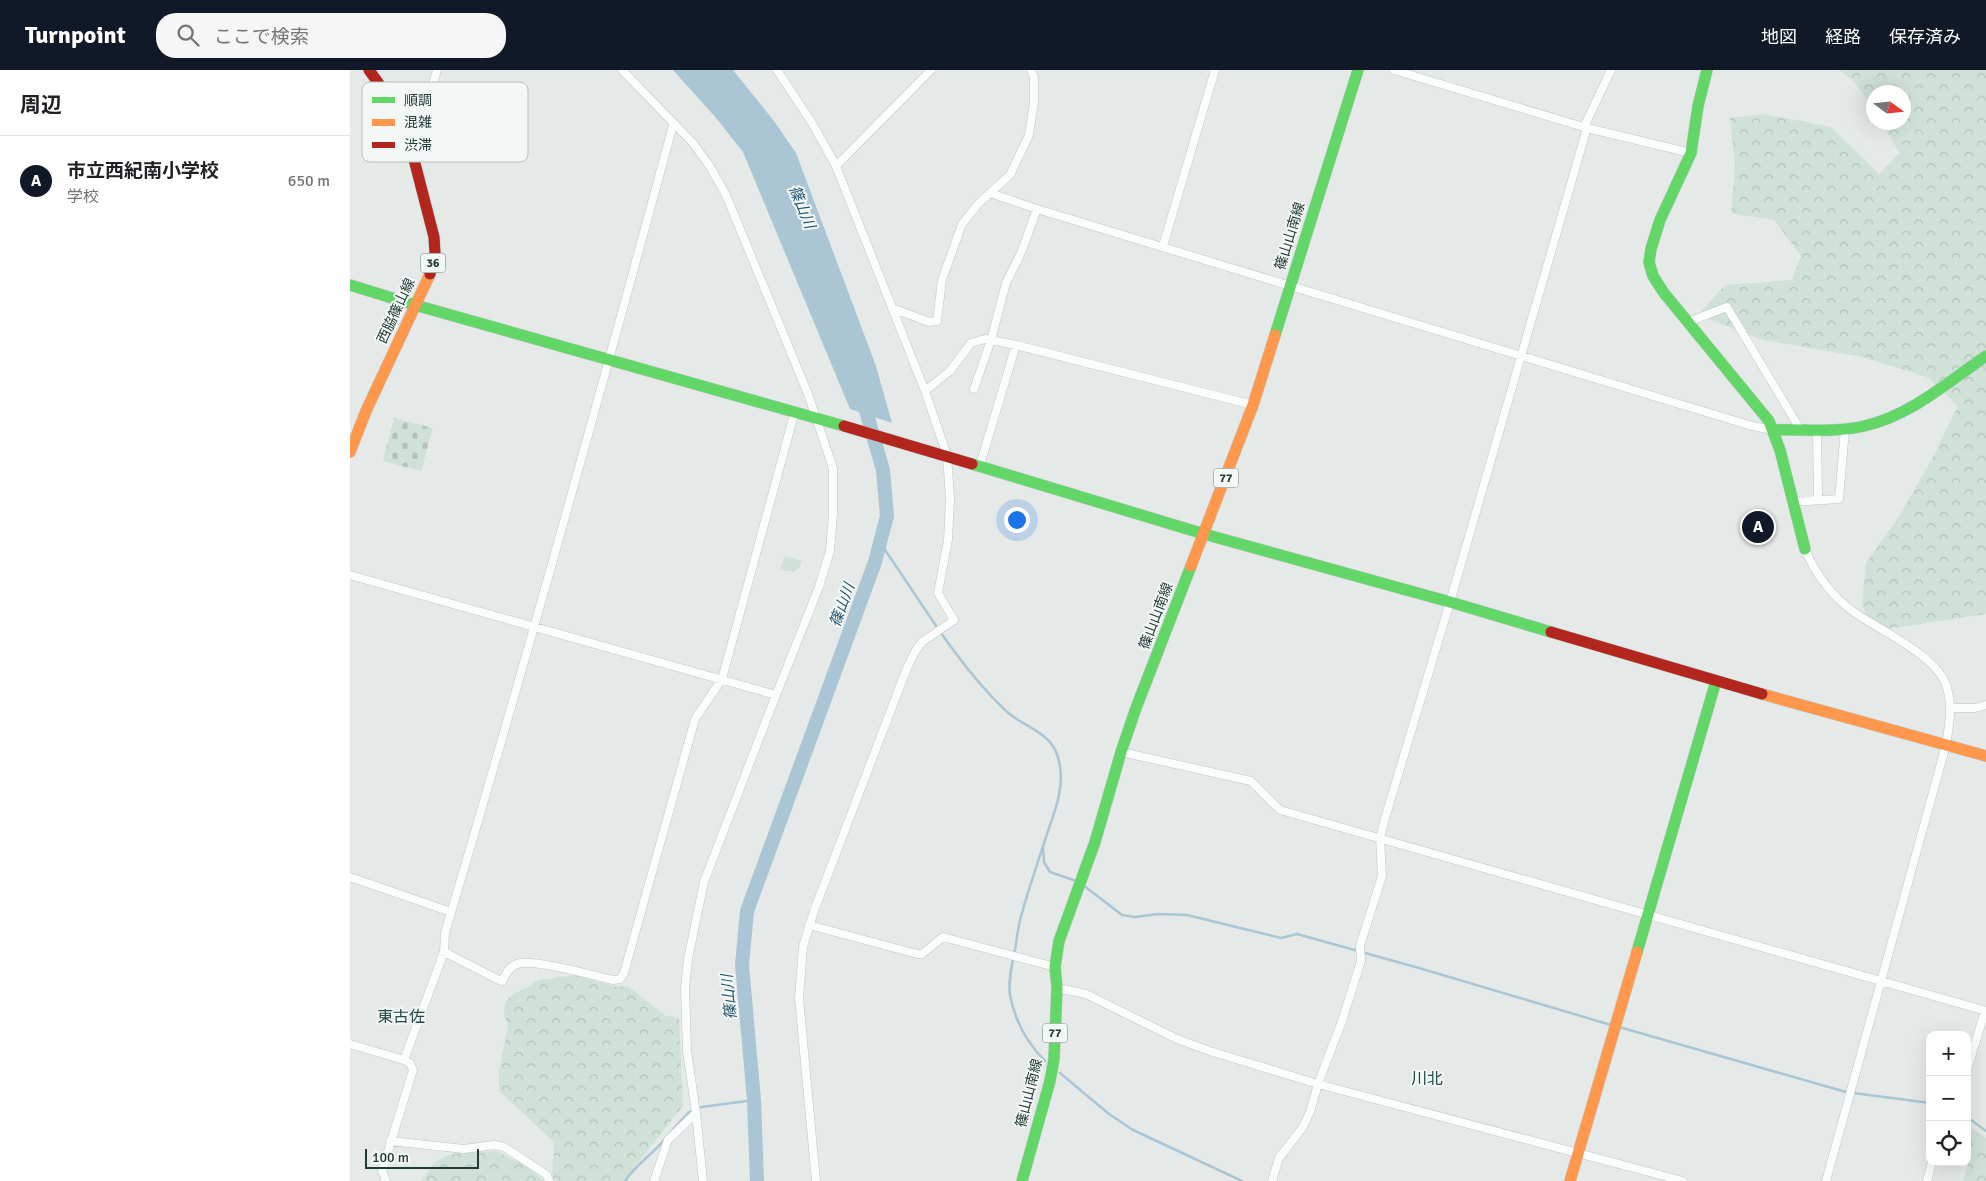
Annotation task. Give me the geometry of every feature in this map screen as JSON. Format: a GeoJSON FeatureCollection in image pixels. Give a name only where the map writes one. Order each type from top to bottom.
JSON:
{"type":"FeatureCollection","features":[{"type":"Feature","properties":{"kind":"street","name":"西脇篠山線"},"geometry":{"type":"LineString","coordinates":[[369,70],[378,82]]}},
{"type":"Feature","properties":{"kind":"street"},"geometry":{"type":"LineString","coordinates":[[622,70],[693,143],[726,195],[818,418],[833,468],[834,514],[830,551],[820,588],[776,695],[704,882],[688,959],[685,988],[686,1051],[696,1113],[702,1181]]}},
{"type":"Feature","properties":{"kind":"street"},"geometry":{"type":"LineString","coordinates":[[777,70],[812,123],[836,166],[925,391],[943,454],[950,499],[948,540],[938,592],[954,620],[927,638],[916,650],[809,924],[803,947],[798,998],[816,1181]]}},
{"type":"Feature","properties":{"kind":"street"},"geometry":{"type":"LineString","coordinates":[[836,166],[931,70]]}},
{"type":"Feature","properties":{"kind":"street"},"geometry":{"type":"LineString","coordinates":[[892,308],[929,322],[937,321],[942,280],[962,224],[979,203],[1010,175],[1029,135],[1034,102],[1034,77],[1031,70]]}},
{"type":"Feature","properties":{"kind":"street"},"geometry":{"type":"LineString","coordinates":[[1162,246],[1215,70]]}},
{"type":"Feature","properties":{"kind":"street","name":"篠山山南線"},"geometry":{"type":"LineString","coordinates":[[1022,1181],[1050,1081],[1054,1059],[1057,988],[1055,967],[1059,941],[1096,842],[1121,752],[1136,708],[1253,405],[1358,70]]}},
{"type":"Feature","properties":{"kind":"street"},"geometry":{"type":"LineString","coordinates":[[1394,70],[1585,128],[1691,153]]}},
{"type":"Feature","properties":{"kind":"street"},"geometry":{"type":"LineString","coordinates":[[1272,1181],[1279,1158],[1303,1127],[1310,1112],[1361,961],[1360,946],[1382,876],[1380,838],[1450,602],[1585,128],[1611,70]]}},
{"type":"Feature","properties":{"kind":"street"},"geometry":{"type":"LineString","coordinates":[[1707,70],[1698,106],[1691,153],[1660,220],[1651,250],[1649,262],[1653,276],[1664,293],[1769,421],[1801,536],[1819,575],[1853,611],[1930,662],[1944,679],[1951,708],[1946,745],[1826,1181]]}},
{"type":"Feature","properties":{"kind":"street"},"geometry":{"type":"LineString","coordinates":[[404,1060],[444,952],[445,933],[493,772],[610,359],[673,124]]}},
{"type":"Feature","properties":{"kind":"street","name":"西脇篠山線"},"geometry":{"type":"LineString","coordinates":[[350,452],[366,411],[432,269],[435,254],[434,237],[415,162]]}},
{"type":"Feature","properties":{"kind":"street"},"geometry":{"type":"LineString","coordinates":[[990,193],[1037,209],[1752,426],[1773,430],[1845,429],[1866,426],[1912,406],[1986,356]]}},
{"type":"Feature","properties":{"kind":"street"},"geometry":{"type":"LineString","coordinates":[[974,390],[992,340],[1006,283],[1021,253],[1037,209]]}},
{"type":"Feature","properties":{"kind":"street"},"geometry":{"type":"LineString","coordinates":[[350,285],[943,454],[1204,534],[1450,602],[1716,681],[1986,756]]}},
{"type":"Feature","properties":{"kind":"street"},"geometry":{"type":"LineString","coordinates":[[1688,322],[1727,307],[1800,429]]}},
{"type":"Feature","properties":{"kind":"street"},"geometry":{"type":"LineString","coordinates":[[925,391],[950,371],[971,343],[985,339],[1016,345],[1253,405]]}},
{"type":"Feature","properties":{"kind":"street"},"geometry":{"type":"LineString","coordinates":[[980,466],[1016,345]]}},
{"type":"Feature","properties":{"kind":"street"},"geometry":{"type":"LineString","coordinates":[[444,952],[502,981],[510,968],[519,963],[537,963],[612,980],[620,980],[624,973],[695,719],[722,679],[795,411]]}},
{"type":"Feature","properties":{"kind":"street"},"geometry":{"type":"LineString","coordinates":[[1818,429],[1818,500]]}},
{"type":"Feature","properties":{"kind":"street"},"geometry":{"type":"LineString","coordinates":[[1793,502],[1839,499],[1845,429]]}},
{"type":"Feature","properties":{"kind":"street"},"geometry":{"type":"LineString","coordinates":[[350,575],[776,695]]}},
{"type":"Feature","properties":{"kind":"street"},"geometry":{"type":"LineString","coordinates":[[1570,1181],[1716,681]]}},
{"type":"Feature","properties":{"kind":"street"},"geometry":{"type":"LineString","coordinates":[[1951,708],[1975,708],[1986,705]]}},
{"type":"Feature","properties":{"kind":"street"},"geometry":{"type":"LineString","coordinates":[[1121,752],[1251,781],[1280,810],[1986,1011],[1971,1058]]}},
{"type":"Feature","properties":{"kind":"street"},"geometry":{"type":"LineString","coordinates":[[350,877],[451,912]]}},
{"type":"Feature","properties":{"kind":"street"},"geometry":{"type":"LineString","coordinates":[[809,924],[917,954],[922,954],[943,937],[1055,967]]}},
{"type":"Feature","properties":{"kind":"street"},"geometry":{"type":"LineString","coordinates":[[1057,988],[1086,994],[1177,1039],[1201,1048],[1318,1084],[1683,1181]]}},
{"type":"Feature","properties":{"kind":"street"},"geometry":{"type":"LineString","coordinates":[[350,1044],[404,1060],[410,1063],[413,1070],[382,1171],[386,1181]]}},
{"type":"Feature","properties":{"kind":"street"},"geometry":{"type":"LineString","coordinates":[[654,1181],[668,1140],[696,1113]]}},
{"type":"Feature","properties":{"kind":"street"},"geometry":{"type":"LineString","coordinates":[[390,1141],[464,1149],[494,1145],[504,1147],[547,1175],[549,1181]]}},
{"type":"Feature","properties":{"kind":"street"},"geometry":{"type":"LineString","coordinates":[[1927,1181],[1931,1166]]}},
{"type":"Feature","properties":{"kind":"green space"},"geometry":{"type":"Polygon","coordinates":[[[1837,70],[1986,70],[1986,614],[1873,631],[1862,604],[1866,563],[1900,515],[1935,453],[1958,406],[1927,377],[1863,357],[1763,340],[1698,315],[1725,285],[1792,280],[1801,256],[1774,220],[1731,213],[1735,167],[1730,118],[1763,114],[1831,127],[1879,174],[1900,153],[1885,130],[1911,130],[1911,85],[1866,85],[1866,99],[1853,81],[1837,70]]]}},
{"type":"Feature","properties":{"kind":"green space"},"geometry":{"type":"Polygon","coordinates":[[[394,418],[433,428],[421,471],[383,461],[394,418]]]}},
{"type":"Feature","properties":{"kind":"green space"},"geometry":{"type":"Polygon","coordinates":[[[785,556],[802,561],[800,567],[794,572],[781,570],[780,568],[785,556]]]}},
{"type":"Feature","properties":{"kind":"green space"},"geometry":{"type":"Polygon","coordinates":[[[575,975],[613,986],[629,987],[666,1016],[679,1018],[683,1106],[623,1181],[554,1181],[552,1172],[554,1142],[499,1091],[499,1071],[508,1027],[504,1013],[505,1002],[515,993],[538,980],[575,975]]]}},
{"type":"Feature","properties":{"kind":"green space"},"geometry":{"type":"Polygon","coordinates":[[[1971,1128],[1986,1138],[1986,1181],[1963,1181],[1967,1166],[1971,1166],[1971,1128]]]}},
{"type":"Feature","properties":{"kind":"green space"},"geometry":{"type":"Polygon","coordinates":[[[496,1151],[528,1167],[544,1181],[421,1181],[434,1164],[449,1155],[496,1151]]]}},
{"type":"Feature","properties":{"kind":"water"},"geometry":{"type":"Polygon","coordinates":[[[673,70],[733,70],[774,121],[796,153],[876,366],[892,423],[850,409],[743,152],[717,119],[673,70]]]}},
{"type":"Feature","properties":{"kind":"waterway","name":"篠山川"},"geometry":{"type":"LineString","coordinates":[[757,1181],[754,1100],[742,965],[747,911],[875,562],[887,516],[883,470],[862,397]]}},
{"type":"Feature","properties":{"kind":"waterway"},"geometry":{"type":"LineString","coordinates":[[880,543],[938,629],[970,671],[1005,710],[1046,738],[1053,746],[1057,755],[1061,776],[1059,794],[1021,918],[1010,984],[1012,1005],[1019,1023],[1027,1039],[1045,1061]]}},
{"type":"Feature","properties":{"kind":"waterway"},"geometry":{"type":"LineString","coordinates":[[1043,846],[1044,862],[1050,872],[1076,881]]}},
{"type":"Feature","properties":{"kind":"waterway"},"geometry":{"type":"LineString","coordinates":[[1083,885],[1122,915],[1135,917],[1158,914],[1187,915],[1281,938],[1297,934],[1611,1025]]}},
{"type":"Feature","properties":{"kind":"waterway"},"geometry":{"type":"LineString","coordinates":[[1619,1027],[1846,1092],[1926,1102]]}},
{"type":"Feature","properties":{"kind":"waterway"},"geometry":{"type":"LineString","coordinates":[[1060,1073],[1109,1114],[1133,1130],[1242,1181]]}},
{"type":"Feature","properties":{"kind":"waterway"},"geometry":{"type":"LineString","coordinates":[[668,1135],[688,1113],[702,1107],[754,1100]]}},
{"type":"Feature","properties":{"kind":"waterway"},"geometry":{"type":"LineString","coordinates":[[1971,1120],[1986,1131]]}},
{"type":"Feature","properties":{"kind":"waterway"},"geometry":{"type":"LineString","coordinates":[[625,1181],[665,1139]]}},
{"type":"Feature","properties":{"kind":"traffic: fast"},"geometry":{"type":"LineString","coordinates":[[1275,335],[1358,70]]}},
{"type":"Feature","properties":{"kind":"traffic: fast"},"geometry":{"type":"LineString","coordinates":[[1707,70],[1698,106],[1691,153],[1660,220],[1649,262],[1653,276],[1664,293],[1769,421],[1780,450],[1805,549]]}},
{"type":"Feature","properties":{"kind":"traffic: fast"},"geometry":{"type":"LineString","coordinates":[[350,285],[844,426]]}},
{"type":"Feature","properties":{"kind":"traffic: fast"},"geometry":{"type":"LineString","coordinates":[[1773,430],[1842,429],[1881,421],[1928,397],[1986,356]]}},
{"type":"Feature","properties":{"kind":"traffic: fast"},"geometry":{"type":"LineString","coordinates":[[972,464],[1204,534],[1551,632]]}},
{"type":"Feature","properties":{"kind":"traffic: fast"},"geometry":{"type":"LineString","coordinates":[[1022,1181],[1050,1081],[1054,1059],[1057,988],[1055,967],[1059,941],[1095,842],[1136,708],[1191,566]]}},
{"type":"Feature","properties":{"kind":"traffic: fast"},"geometry":{"type":"LineString","coordinates":[[1637,952],[1716,681]]}},
{"type":"Feature","properties":{"kind":"traffic: slow"},"geometry":{"type":"LineString","coordinates":[[350,452],[366,411],[430,274]]}},
{"type":"Feature","properties":{"kind":"traffic: slow"},"geometry":{"type":"LineString","coordinates":[[1191,566],[1253,405],[1275,335]]}},
{"type":"Feature","properties":{"kind":"traffic: slow"},"geometry":{"type":"LineString","coordinates":[[1762,694],[1986,756]]}},
{"type":"Feature","properties":{"kind":"traffic: slow"},"geometry":{"type":"LineString","coordinates":[[1570,1181],[1637,952]]}},
{"type":"Feature","properties":{"kind":"traffic: jam"},"geometry":{"type":"LineString","coordinates":[[369,70],[378,82]]}},
{"type":"Feature","properties":{"kind":"traffic: jam"},"geometry":{"type":"LineString","coordinates":[[415,162],[434,237],[435,253],[430,274]]}},
{"type":"Feature","properties":{"kind":"traffic: jam"},"geometry":{"type":"LineString","coordinates":[[844,426],[972,464]]}},
{"type":"Feature","properties":{"kind":"traffic: jam"},"geometry":{"type":"LineString","coordinates":[[1551,632],[1762,694]]}},
{"type":"Feature","properties":{"kind":"place","name":"市立西紀南小学校"},"geometry":{"type":"Point","coordinates":[1758,527]}},
{"type":"Feature","properties":{"kind":"district","name":"東古佐"},"geometry":{"type":"Point","coordinates":[401,1017]}},
{"type":"Feature","properties":{"kind":"district","name":"川北"},"geometry":{"type":"Point","coordinates":[1427,1079]}}]}
